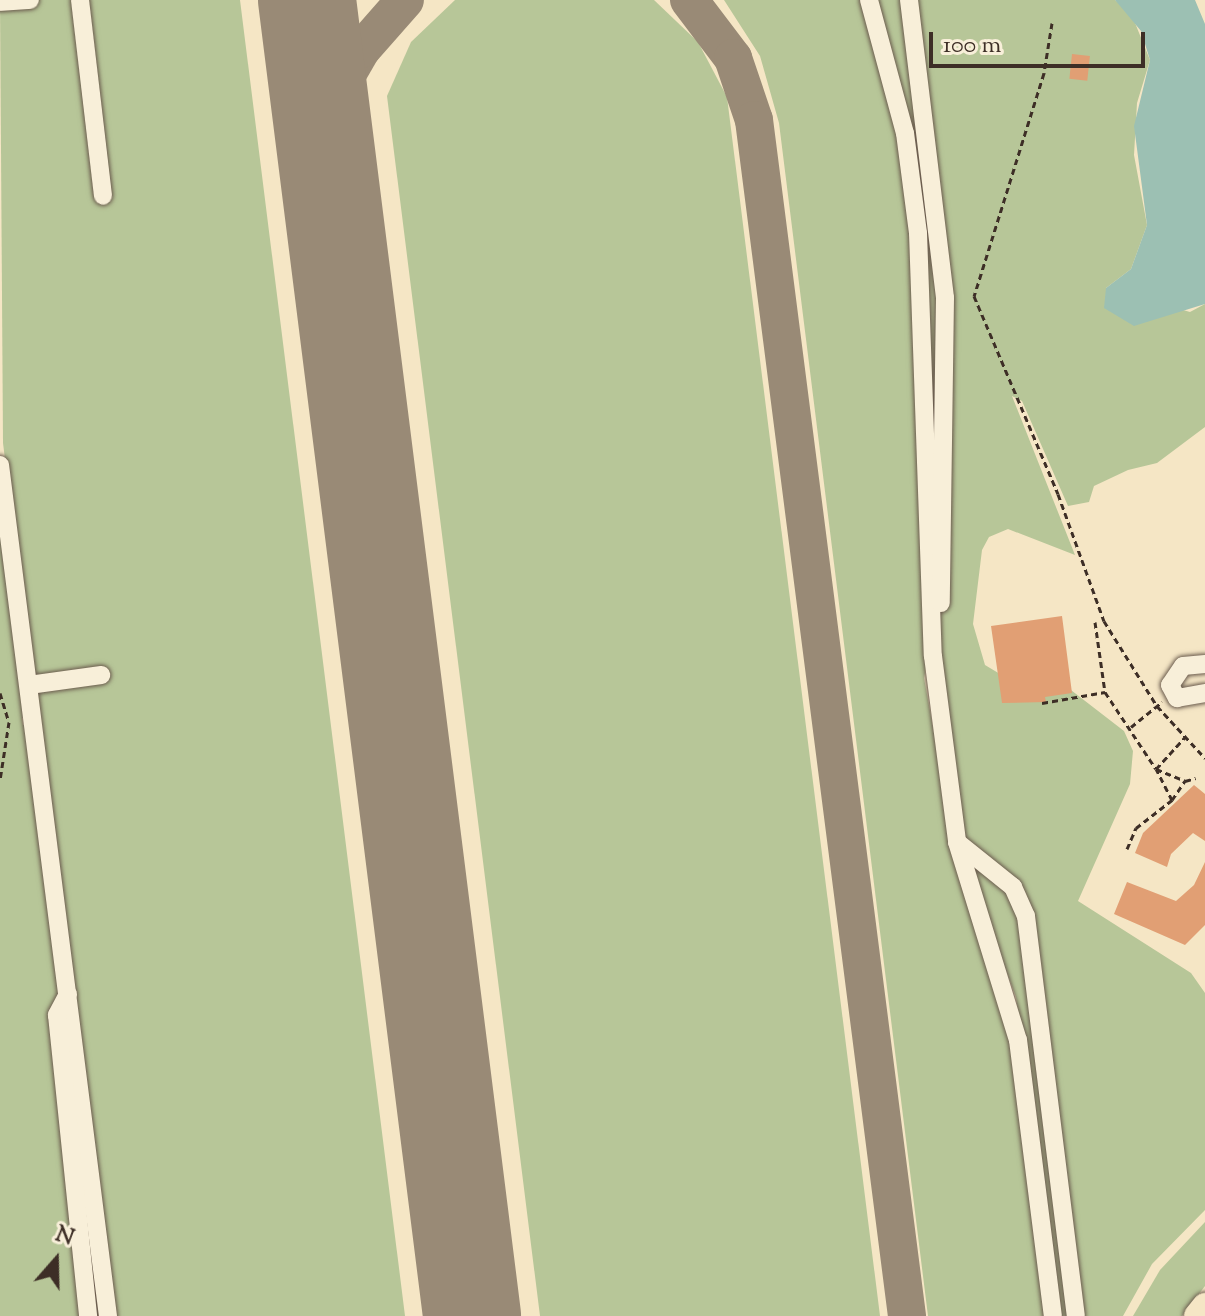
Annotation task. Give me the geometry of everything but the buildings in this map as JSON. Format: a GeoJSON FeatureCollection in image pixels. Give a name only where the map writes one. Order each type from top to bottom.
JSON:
{"type":"FeatureCollection","features":[{"type":"Feature","properties":{"kind":"highway"},"geometry":{"type":"LineString","coordinates":[[1197,1316],[1205,1306]]}},
{"type":"Feature","properties":{"kind":"street"},"geometry":{"type":"LineString","coordinates":[[0,2],[30,0]]}},
{"type":"Feature","properties":{"kind":"street"},"geometry":{"type":"LineString","coordinates":[[80,0],[103,196]]}},
{"type":"Feature","properties":{"kind":"street"},"geometry":{"type":"LineString","coordinates":[[869,0],[905,133],[918,233],[926,540],[936,678],[957,842],[1018,1040],[1053,1316]]}},
{"type":"Feature","properties":{"kind":"street"},"geometry":{"type":"LineString","coordinates":[[909,0],[945,298],[941,669],[936,678]]}},
{"type":"Feature","properties":{"kind":"street"},"geometry":{"type":"LineString","coordinates":[[0,465],[29,685],[28,722],[68,994],[108,1316]]}},
{"type":"Feature","properties":{"kind":"street"},"geometry":{"type":"LineString","coordinates":[[1205,664],[1183,666],[1170,685],[1177,698],[1186,700],[1205,693]]}},
{"type":"Feature","properties":{"kind":"street"},"geometry":{"type":"LineString","coordinates":[[29,685],[101,675]]}},
{"type":"Feature","properties":{"kind":"street"},"geometry":{"type":"LineString","coordinates":[[957,842],[1013,887],[1026,916],[1076,1316]]}},
{"type":"Feature","properties":{"kind":"street"},"geometry":{"type":"LineString","coordinates":[[68,994],[57,1015],[88,1316]]}},
{"type":"Feature","properties":{"kind":"path"},"geometry":{"type":"LineString","coordinates":[[1052,23],[1044,73],[975,284],[978,309],[1110,632],[1157,706],[1205,758]]}},
{"type":"Feature","properties":{"kind":"path"},"geometry":{"type":"LineString","coordinates":[[1095,622],[1105,692],[1131,727],[1172,800]]}},
{"type":"Feature","properties":{"kind":"path"},"geometry":{"type":"LineString","coordinates":[[1042,703],[1105,692]]}},
{"type":"Feature","properties":{"kind":"path"},"geometry":{"type":"LineString","coordinates":[[0,693],[9,722],[0,780]]}},
{"type":"Feature","properties":{"kind":"path"},"geometry":{"type":"LineString","coordinates":[[1131,727],[1164,700]]}},
{"type":"Feature","properties":{"kind":"path"},"geometry":{"type":"LineString","coordinates":[[1156,769],[1185,737]]}},
{"type":"Feature","properties":{"kind":"path"},"geometry":{"type":"LineString","coordinates":[[1156,769],[1185,781],[1196,778]]}},
{"type":"Feature","properties":{"kind":"path"},"geometry":{"type":"LineString","coordinates":[[1127,849],[1136,828],[1172,800],[1185,781]]}},
{"type":"Feature","properties":{"kind":"green space"},"geometry":{"type":"Polygon","coordinates":[[[0,0],[240,0],[405,1316],[113,1316],[3,443],[0,0]]]}},
{"type":"Feature","properties":{"kind":"green space"},"geometry":{"type":"Polygon","coordinates":[[[455,0],[654,0],[698,42],[727,97],[880,1316],[540,1316],[387,96],[411,42],[455,0]]]}},
{"type":"Feature","properties":{"kind":"green space"},"geometry":{"type":"Polygon","coordinates":[[[724,0],[860,0],[890,91],[907,181],[928,658],[924,678],[962,888],[995,968],[1013,1041],[1048,1316],[928,1316],[779,123],[760,56],[724,0]]]}},
{"type":"Feature","properties":{"kind":"green space"},"geometry":{"type":"Polygon","coordinates":[[[877,0],[1115,0],[1131,13],[1150,60],[1137,103],[1134,155],[1147,225],[1131,269],[1106,288],[1190,312],[1205,304],[1205,427],[1157,463],[1128,470],[1094,486],[1089,502],[1068,506],[1022,401],[1012,396],[1075,555],[1008,529],[989,537],[982,550],[973,624],[985,665],[1005,677],[1067,687],[1124,731],[1133,751],[1130,784],[1078,901],[1191,973],[1205,993],[1205,1210],[1152,1264],[1123,1316],[1079,1316],[1026,893],[966,842],[938,656],[930,366],[877,0]]]}},
{"type":"Feature","properties":{"kind":"green space"},"geometry":{"type":"Polygon","coordinates":[[[0,501],[28,715],[22,718],[23,725],[29,726],[104,1316],[0,1316],[0,501]]]}},
{"type":"Feature","properties":{"kind":"green space"},"geometry":{"type":"Polygon","coordinates":[[[967,851],[1016,895],[1074,1316],[1059,1316],[1016,997],[973,883],[967,851]]]}},
{"type":"Feature","properties":{"kind":"green space"},"geometry":{"type":"Polygon","coordinates":[[[1205,1222],[1205,1286],[1182,1316],[1133,1316],[1160,1270],[1205,1222]]]}},
{"type":"Feature","properties":{"kind":"water"},"geometry":{"type":"Polygon","coordinates":[[[1115,0],[1195,0],[1205,24],[1205,304],[1134,326],[1104,308],[1106,288],[1131,269],[1147,225],[1134,126],[1150,60],[1141,31],[1115,0]]]}},
{"type":"Feature","properties":{"kind":"taxiway"},"geometry":{"type":"LineString","coordinates":[[329,184],[330,140],[345,78],[362,49],[405,0]]}},
{"type":"Feature","properties":{"kind":"taxiway"},"geometry":{"type":"LineString","coordinates":[[689,0],[733,58],[754,120],[907,1316]]}},
{"type":"Feature","properties":{"kind":"runway"},"geometry":{"type":"LineString","coordinates":[[307,0],[472,1316]]}}]}
